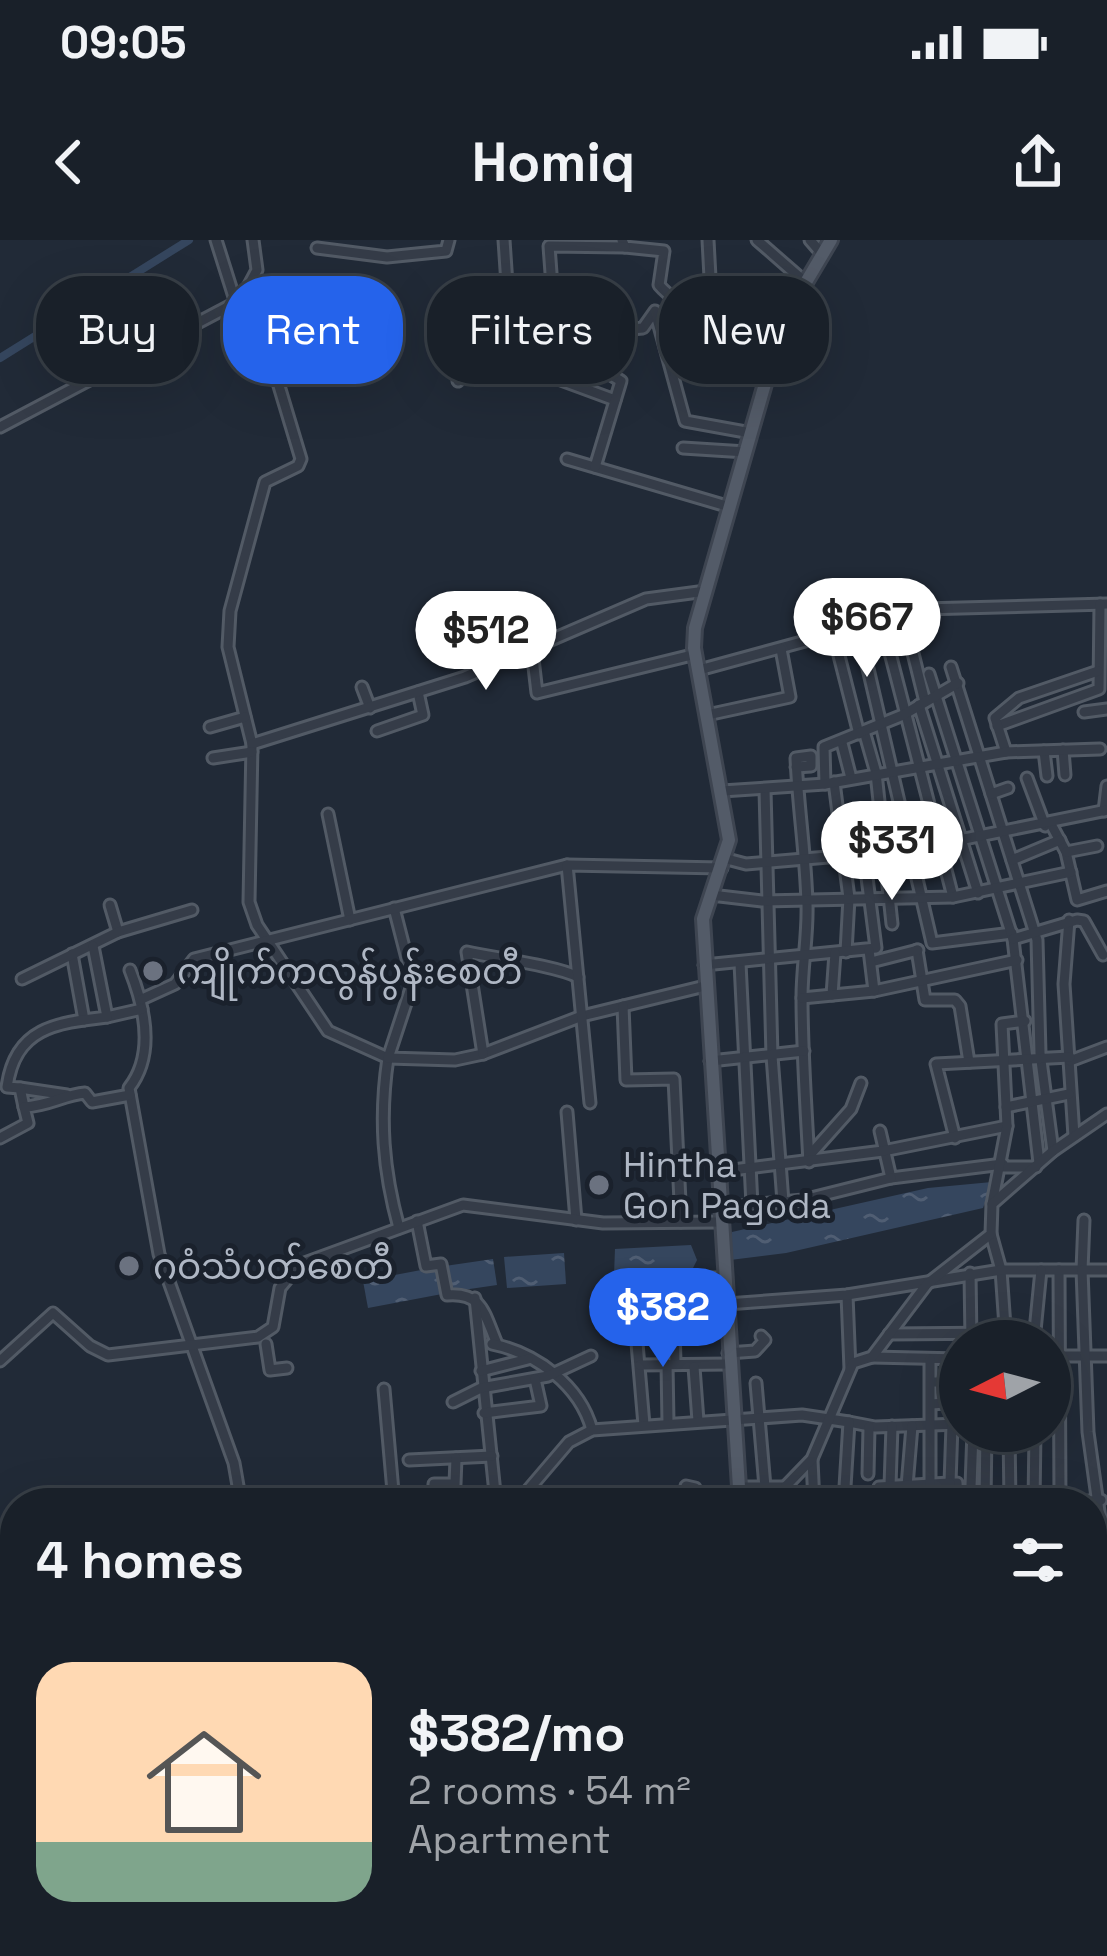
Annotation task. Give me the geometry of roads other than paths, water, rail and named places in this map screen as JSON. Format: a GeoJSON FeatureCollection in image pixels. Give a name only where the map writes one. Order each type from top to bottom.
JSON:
{"type":"FeatureCollection","features":[{"type":"Feature","properties":{"kind":"main road"},"geometry":{"type":"LineString","coordinates":[[808,276],[831,240]]}},
{"type":"Feature","properties":{"kind":"main road"},"geometry":{"type":"LineString","coordinates":[[739,1488],[704,965],[703,919],[724,863],[722,791],[695,628],[765,384]]}},
{"type":"Feature","properties":{"kind":"street"},"geometry":{"type":"LineString","coordinates":[[216,240],[224,276]]}},
{"type":"Feature","properties":{"kind":"street"},"geometry":{"type":"LineString","coordinates":[[253,240],[254,276]]}},
{"type":"Feature","properties":{"kind":"street"},"geometry":{"type":"LineString","coordinates":[[317,248],[386,257],[446,251],[449,240]]}},
{"type":"Feature","properties":{"kind":"street"},"geometry":{"type":"LineString","coordinates":[[504,240],[506,276]]}},
{"type":"Feature","properties":{"kind":"street"},"geometry":{"type":"LineString","coordinates":[[708,240],[710,276]]}},
{"type":"Feature","properties":{"kind":"street"},"geometry":{"type":"LineString","coordinates":[[757,240],[799,276]]}},
{"type":"Feature","properties":{"kind":"street"},"geometry":{"type":"LineString","coordinates":[[810,240],[822,254]]}},
{"type":"Feature","properties":{"kind":"street"},"geometry":{"type":"LineString","coordinates":[[549,276],[549,246],[623,243],[665,246],[660,276]]}},
{"type":"Feature","properties":{"kind":"street"},"geometry":{"type":"LineString","coordinates":[[0,427],[223,307]]}},
{"type":"Feature","properties":{"kind":"street"},"geometry":{"type":"LineString","coordinates":[[635,329],[643,328],[655,310],[659,320]]}},
{"type":"Feature","properties":{"kind":"street"},"geometry":{"type":"LineString","coordinates":[[278,384],[301,459],[265,482],[230,611],[228,646],[252,748],[246,885],[267,941],[328,1031],[388,1058],[455,1060],[582,1016],[706,986]]}},
{"type":"Feature","properties":{"kind":"street"},"geometry":{"type":"LineString","coordinates":[[566,384],[615,400]]}},
{"type":"Feature","properties":{"kind":"street"},"geometry":{"type":"LineString","coordinates":[[595,467],[620,384]]}},
{"type":"Feature","properties":{"kind":"street"},"geometry":{"type":"LineString","coordinates":[[676,384],[685,422],[751,433]]}},
{"type":"Feature","properties":{"kind":"street"},"geometry":{"type":"LineString","coordinates":[[683,448],[746,452]]}},
{"type":"Feature","properties":{"kind":"street"},"geometry":{"type":"LineString","coordinates":[[567,459],[730,507]]}},
{"type":"Feature","properties":{"kind":"street"},"geometry":{"type":"LineString","coordinates":[[213,758],[418,692],[532,650],[646,599],[706,591]]}},
{"type":"Feature","properties":{"kind":"street"},"geometry":{"type":"LineString","coordinates":[[699,670],[953,604],[1103,604],[1098,671],[1103,690],[997,727]]}},
{"type":"Feature","properties":{"kind":"street"},"geometry":{"type":"LineString","coordinates":[[883,622],[936,845],[953,897]]}},
{"type":"Feature","properties":{"kind":"street"},"geometry":{"type":"LineString","coordinates":[[859,630],[933,945]]}},
{"type":"Feature","properties":{"kind":"street"},"geometry":{"type":"LineString","coordinates":[[834,636],[876,773],[892,925]]}},
{"type":"Feature","properties":{"kind":"street"},"geometry":{"type":"LineString","coordinates":[[887,642],[910,641],[922,704],[978,893]]}},
{"type":"Feature","properties":{"kind":"street"},"geometry":{"type":"LineString","coordinates":[[707,715],[790,698],[781,649]]}},
{"type":"Feature","properties":{"kind":"street"},"geometry":{"type":"LineString","coordinates":[[532,650],[537,693],[696,654]]}},
{"type":"Feature","properties":{"kind":"street"},"geometry":{"type":"LineString","coordinates":[[952,667],[1034,933],[1040,1058],[1053,1150]]}},
{"type":"Feature","properties":{"kind":"street"},"geometry":{"type":"LineString","coordinates":[[1006,752],[995,718],[1012,702],[1098,671]]}},
{"type":"Feature","properties":{"kind":"street"},"geometry":{"type":"LineString","coordinates":[[929,674],[1013,936],[1037,1165]]}},
{"type":"Feature","properties":{"kind":"street"},"geometry":{"type":"LineString","coordinates":[[832,995],[849,898],[840,821],[823,749],[903,715],[958,683]]}},
{"type":"Feature","properties":{"kind":"street"},"geometry":{"type":"LineString","coordinates":[[362,687],[370,708]]}},
{"type":"Feature","properties":{"kind":"street"},"geometry":{"type":"LineString","coordinates":[[376,730],[422,715],[418,692]]}},
{"type":"Feature","properties":{"kind":"street"},"geometry":{"type":"LineString","coordinates":[[1084,712],[1107,709]]}},
{"type":"Feature","properties":{"kind":"street"},"geometry":{"type":"LineString","coordinates":[[211,727],[245,717]]}},
{"type":"Feature","properties":{"kind":"street"},"geometry":{"type":"LineString","coordinates":[[842,743],[851,778]]}},
{"type":"Feature","properties":{"kind":"street"},"geometry":{"type":"LineString","coordinates":[[722,791],[830,783],[1006,752],[1100,749]]}},
{"type":"Feature","properties":{"kind":"street"},"geometry":{"type":"LineString","coordinates":[[1064,750],[1065,775]]}},
{"type":"Feature","properties":{"kind":"street"},"geometry":{"type":"LineString","coordinates":[[1044,751],[1047,776]]}},
{"type":"Feature","properties":{"kind":"street"},"geometry":{"type":"LineString","coordinates":[[796,767],[807,897],[802,998],[809,1159]]}},
{"type":"Feature","properties":{"kind":"street"},"geometry":{"type":"LineString","coordinates":[[1027,778],[1066,852],[1077,900],[1107,891]]}},
{"type":"Feature","properties":{"kind":"street"},"geometry":{"type":"LineString","coordinates":[[130,1095],[92,1102],[85,1093],[7,1087],[16,1052],[28,1035],[142,1004],[175,984],[194,959],[567,865],[885,854],[982,838],[1106,811],[1107,786]]}},
{"type":"Feature","properties":{"kind":"street"},"geometry":{"type":"LineString","coordinates":[[991,794],[1008,788]]}},
{"type":"Feature","properties":{"kind":"street"},"geometry":{"type":"LineString","coordinates":[[765,790],[772,1056],[783,1202]]}},
{"type":"Feature","properties":{"kind":"street"},"geometry":{"type":"LineString","coordinates":[[328,814],[350,920]]}},
{"type":"Feature","properties":{"kind":"street"},"geometry":{"type":"LineString","coordinates":[[840,821],[881,814]]}},
{"type":"Feature","properties":{"kind":"street"},"geometry":{"type":"LineString","coordinates":[[1012,860],[1060,840]]}},
{"type":"Feature","properties":{"kind":"street"},"geometry":{"type":"LineString","coordinates":[[1066,852],[1097,846]]}},
{"type":"Feature","properties":{"kind":"street"},"geometry":{"type":"LineString","coordinates":[[864,854],[877,946],[870,956],[874,991]]}},
{"type":"Feature","properties":{"kind":"street"},"geometry":{"type":"LineString","coordinates":[[567,865],[590,1103]]}},
{"type":"Feature","properties":{"kind":"street"},"geometry":{"type":"LineString","coordinates":[[711,896],[771,900],[953,897],[1071,872]]}},
{"type":"Feature","properties":{"kind":"street"},"geometry":{"type":"LineString","coordinates":[[110,905],[118,932]]}},
{"type":"Feature","properties":{"kind":"street"},"geometry":{"type":"LineString","coordinates":[[394,908],[413,982],[388,1058],[380,1107],[385,1176],[399,1228]]}},
{"type":"Feature","properties":{"kind":"street"},"geometry":{"type":"LineString","coordinates":[[22,979],[118,932],[192,910]]}},
{"type":"Feature","properties":{"kind":"street"},"geometry":{"type":"LineString","coordinates":[[1069,920],[1064,984],[1074,1136]]}},
{"type":"Feature","properties":{"kind":"street"},"geometry":{"type":"LineString","coordinates":[[704,965],[772,956],[870,956],[1034,933],[1069,920],[1084,921],[1103,956]]}},
{"type":"Feature","properties":{"kind":"street"},"geometry":{"type":"LineString","coordinates":[[93,946],[107,1017]]}},
{"type":"Feature","properties":{"kind":"street"},"geometry":{"type":"LineString","coordinates":[[917,950],[926,1000],[955,1000],[960,1006],[969,1062]]}},
{"type":"Feature","properties":{"kind":"street"},"geometry":{"type":"LineString","coordinates":[[483,1054],[467,952],[511,964],[559,967],[578,977]]}},
{"type":"Feature","properties":{"kind":"street"},"geometry":{"type":"LineString","coordinates":[[72,954],[84,1020]]}},
{"type":"Feature","properties":{"kind":"street"},"geometry":{"type":"LineString","coordinates":[[802,998],[874,991],[1018,960]]}},
{"type":"Feature","properties":{"kind":"street"},"geometry":{"type":"LineString","coordinates":[[740,963],[752,1205]]}},
{"type":"Feature","properties":{"kind":"street"},"geometry":{"type":"LineString","coordinates":[[130,970],[142,1004],[147,1060],[129,1088],[146,1160],[147,1212],[190,1348],[234,1462],[238,1488]]}},
{"type":"Feature","properties":{"kind":"street"},"geometry":{"type":"LineString","coordinates":[[622,1006],[626,1080],[674,1079],[681,1222]]}},
{"type":"Feature","properties":{"kind":"street"},"geometry":{"type":"LineString","coordinates":[[1004,1320],[1001,1270],[992,1234],[992,1204],[1003,1166],[1007,1126],[1002,1024],[1025,1021]]}},
{"type":"Feature","properties":{"kind":"street"},"geometry":{"type":"LineString","coordinates":[[955,1138],[936,1064],[1070,1059],[1107,1047]]}},
{"type":"Feature","properties":{"kind":"street"},"geometry":{"type":"LineString","coordinates":[[710,1061],[804,1051]]}},
{"type":"Feature","properties":{"kind":"street"},"geometry":{"type":"LineString","coordinates":[[809,1159],[851,1108],[862,1083]]}},
{"type":"Feature","properties":{"kind":"street"},"geometry":{"type":"LineString","coordinates":[[0,1138],[28,1123],[20,1088]]}},
{"type":"Feature","properties":{"kind":"street"},"geometry":{"type":"LineString","coordinates":[[1006,1107],[1070,1094]]}},
{"type":"Feature","properties":{"kind":"street"},"geometry":{"type":"LineString","coordinates":[[24,1107],[57,1103],[67,1095]]}},
{"type":"Feature","properties":{"kind":"street"},"geometry":{"type":"LineString","coordinates":[[567,1112],[576,1220]]}},
{"type":"Feature","properties":{"kind":"street"},"geometry":{"type":"LineString","coordinates":[[992,1204],[1053,1150],[1107,1114]]}},
{"type":"Feature","properties":{"kind":"street"},"geometry":{"type":"LineString","coordinates":[[716,1172],[883,1151],[1007,1126]]}},
{"type":"Feature","properties":{"kind":"street"},"geometry":{"type":"LineString","coordinates":[[880,1131],[891,1178]]}},
{"type":"Feature","properties":{"kind":"street"},"geometry":{"type":"LineString","coordinates":[[287,1369],[269,1370],[264,1342],[273,1327],[280,1288],[299,1265],[475,1204],[576,1220],[681,1222],[891,1178],[1037,1165]]}},
{"type":"Feature","properties":{"kind":"street"},"geometry":{"type":"LineString","coordinates":[[1084,1220],[1088,1432],[1099,1488]]}},
{"type":"Feature","properties":{"kind":"street"},"geometry":{"type":"LineString","coordinates":[[417,1221],[426,1266],[441,1264],[447,1295],[475,1298]]}},
{"type":"Feature","properties":{"kind":"street"},"geometry":{"type":"LineString","coordinates":[[850,1369],[889,1334],[926,1285],[992,1234]]}},
{"type":"Feature","properties":{"kind":"street"},"geometry":{"type":"LineString","coordinates":[[724,1305],[847,1295],[1001,1270],[1107,1270]]}},
{"type":"Feature","properties":{"kind":"street"},"geometry":{"type":"LineString","coordinates":[[1036,1320],[1041,1270]]}},
{"type":"Feature","properties":{"kind":"street"},"geometry":{"type":"LineString","coordinates":[[1056,1320],[1059,1270]]}},
{"type":"Feature","properties":{"kind":"street"},"geometry":{"type":"LineString","coordinates":[[970,1274],[971,1320]]}},
{"type":"Feature","properties":{"kind":"street"},"geometry":{"type":"LineString","coordinates":[[668,1423],[674,1320],[669,1278],[723,1278]]}},
{"type":"Feature","properties":{"kind":"street"},"geometry":{"type":"LineString","coordinates":[[756,1383],[765,1487],[785,1487],[812,1459],[850,1369],[847,1295]]}},
{"type":"Feature","properties":{"kind":"street"},"geometry":{"type":"LineString","coordinates":[[475,1298],[497,1344]]}},
{"type":"Feature","properties":{"kind":"street"},"geometry":{"type":"LineString","coordinates":[[475,1298],[495,1488]]}},
{"type":"Feature","properties":{"kind":"street"},"geometry":{"type":"LineString","coordinates":[[674,1320],[698,1305]]}},
{"type":"Feature","properties":{"kind":"street"},"geometry":{"type":"LineString","coordinates":[[0,1361],[53,1312],[90,1346],[108,1355],[264,1342]]}},
{"type":"Feature","properties":{"kind":"street"},"geometry":{"type":"LineString","coordinates":[[635,1320],[644,1424]]}},
{"type":"Feature","properties":{"kind":"street"},"geometry":{"type":"LineString","coordinates":[[674,1320],[697,1324]]}},
{"type":"Feature","properties":{"kind":"street"},"geometry":{"type":"LineString","coordinates":[[889,1334],[939,1336]]}},
{"type":"Feature","properties":{"kind":"street"},"geometry":{"type":"LineString","coordinates":[[694,1367],[755,1351],[765,1340],[760,1336]]}},
{"type":"Feature","properties":{"kind":"street"},"geometry":{"type":"LineString","coordinates":[[481,1345],[497,1344],[553,1372],[574,1393],[592,1430]]}},
{"type":"Feature","properties":{"kind":"street"},"geometry":{"type":"LineString","coordinates":[[861,1344],[867,1358]]}},
{"type":"Feature","properties":{"kind":"street"},"geometry":{"type":"LineString","coordinates":[[453,1402],[482,1388],[535,1378],[591,1356]]}},
{"type":"Feature","properties":{"kind":"street"},"geometry":{"type":"LineString","coordinates":[[1071,1356],[1107,1356]]}},
{"type":"Feature","properties":{"kind":"street"},"geometry":{"type":"LineString","coordinates":[[867,1358],[939,1359]]}},
{"type":"Feature","properties":{"kind":"street"},"geometry":{"type":"LineString","coordinates":[[482,1371],[529,1359]]}},
{"type":"Feature","properties":{"kind":"street"},"geometry":{"type":"LineString","coordinates":[[928,1486],[930,1359]]}},
{"type":"Feature","properties":{"kind":"street"},"geometry":{"type":"LineString","coordinates":[[640,1365],[693,1361],[698,1421]]}},
{"type":"Feature","properties":{"kind":"street"},"geometry":{"type":"LineString","coordinates":[[484,1413],[541,1406],[535,1378]]}},
{"type":"Feature","properties":{"kind":"street"},"geometry":{"type":"LineString","coordinates":[[931,1382],[939,1382]]}},
{"type":"Feature","properties":{"kind":"street"},"geometry":{"type":"LineString","coordinates":[[384,1389],[393,1488]]}},
{"type":"Feature","properties":{"kind":"street"},"geometry":{"type":"LineString","coordinates":[[932,1404],[939,1404]]}},
{"type":"Feature","properties":{"kind":"street"},"geometry":{"type":"LineString","coordinates":[[530,1488],[569,1442],[592,1430],[758,1417],[830,1419],[869,1427],[939,1425]]}},
{"type":"Feature","properties":{"kind":"street"},"geometry":{"type":"LineString","coordinates":[[845,1488],[849,1422]]}},
{"type":"Feature","properties":{"kind":"street"},"geometry":{"type":"LineString","coordinates":[[892,1426],[900,1486]]}},
{"type":"Feature","properties":{"kind":"street"},"geometry":{"type":"LineString","coordinates":[[900,1486],[912,1426]]}},
{"type":"Feature","properties":{"kind":"street"},"geometry":{"type":"LineString","coordinates":[[868,1474],[869,1427]]}},
{"type":"Feature","properties":{"kind":"street"},"geometry":{"type":"LineString","coordinates":[[955,1452],[955,1488]]}},
{"type":"Feature","properties":{"kind":"street"},"geometry":{"type":"LineString","coordinates":[[971,1484],[972,1452]]}},
{"type":"Feature","properties":{"kind":"street"},"geometry":{"type":"LineString","coordinates":[[985,1488],[986,1452]]}},
{"type":"Feature","properties":{"kind":"street"},"geometry":{"type":"LineString","coordinates":[[1009,1452],[1010,1488]]}},
{"type":"Feature","properties":{"kind":"street"},"geometry":{"type":"LineString","coordinates":[[1034,1488],[1035,1452]]}},
{"type":"Feature","properties":{"kind":"street"},"geometry":{"type":"LineString","coordinates":[[1062,1452],[1066,1488]]}},
{"type":"Feature","properties":{"kind":"street"},"geometry":{"type":"LineString","coordinates":[[410,1460],[492,1456]]}},
{"type":"Feature","properties":{"kind":"street"},"geometry":{"type":"LineString","coordinates":[[434,1488],[434,1484],[455,1484],[456,1458]]}},
{"type":"Feature","properties":{"kind":"street"},"geometry":{"type":"LineString","coordinates":[[812,1459],[813,1488]]}},
{"type":"Feature","properties":{"kind":"street"},"geometry":{"type":"LineString","coordinates":[[885,1488],[985,1482]]}},
{"type":"Feature","properties":{"kind":"street"},"geometry":{"type":"LineString","coordinates":[[686,1486],[695,1488]]}},
{"type":"Feature","properties":{"kind":"water"},"geometry":{"type":"Polygon","coordinates":[[[992,1182],[983,1208],[786,1253],[730,1260],[732,1232],[928,1188],[992,1182]]]}},
{"type":"Feature","properties":{"kind":"water"},"geometry":{"type":"Polygon","coordinates":[[[691,1245],[697,1260],[691,1272],[614,1276],[615,1249],[691,1245]]]}},
{"type":"Feature","properties":{"kind":"water"},"geometry":{"type":"Polygon","coordinates":[[[564,1253],[566,1284],[507,1288],[504,1257],[564,1253]]]}},
{"type":"Feature","properties":{"kind":"water"},"geometry":{"type":"Polygon","coordinates":[[[493,1259],[497,1285],[449,1292],[445,1266],[493,1259]]]}},
{"type":"Feature","properties":{"kind":"water"},"geometry":{"type":"Polygon","coordinates":[[[437,1267],[442,1294],[368,1308],[363,1281],[437,1267]]]}},
{"type":"Feature","properties":{"kind":"waterway"},"geometry":{"type":"LineString","coordinates":[[0,358],[189,240]]}},
{"type":"Feature","properties":{"kind":"place","name":"ကျိုက်ကလွန်ပွန်းစေတီ"},"geometry":{"type":"Point","coordinates":[153,971]}},
{"type":"Feature","properties":{"kind":"place","name":"Hintha Gon Pagoda"},"geometry":{"type":"Point","coordinates":[599,1185]}},
{"type":"Feature","properties":{"kind":"place","name":"ဂဝံသံပတ်စေတီ"},"geometry":{"type":"Point","coordinates":[129,1266]}}]}
